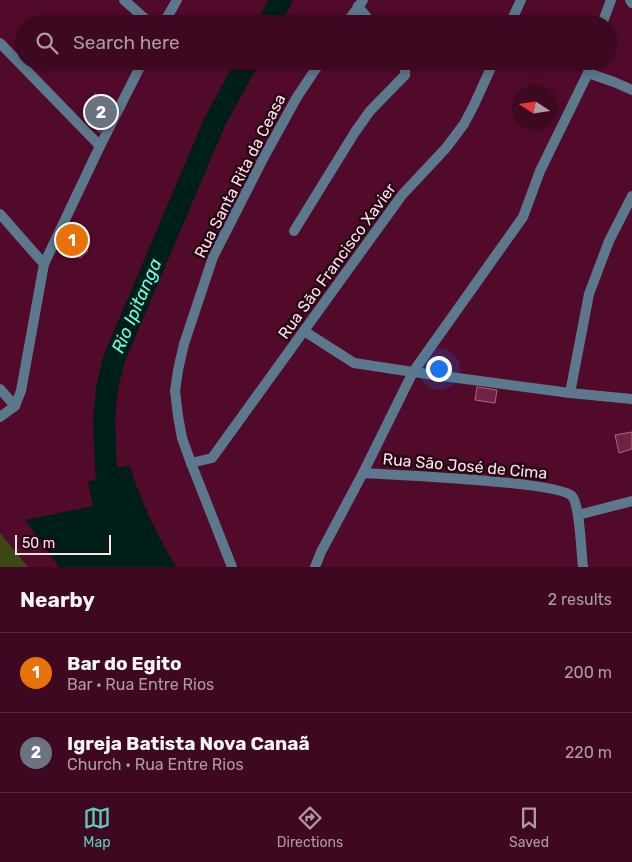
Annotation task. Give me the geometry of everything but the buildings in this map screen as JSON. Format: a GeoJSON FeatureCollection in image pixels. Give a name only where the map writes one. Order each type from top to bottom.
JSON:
{"type":"FeatureCollection","features":[{"type":"Feature","properties":{"kind":"street"},"geometry":{"type":"LineString","coordinates":[[124,0],[140,15]]}},
{"type":"Feature","properties":{"kind":"street"},"geometry":{"type":"LineString","coordinates":[[168,15],[177,0]]}},
{"type":"Feature","properties":{"kind":"street"},"geometry":{"type":"LineString","coordinates":[[514,15],[521,0]]}},
{"type":"Feature","properties":{"kind":"street"},"geometry":{"type":"LineString","coordinates":[[605,15],[611,0]]}},
{"type":"Feature","properties":{"kind":"street"},"geometry":{"type":"LineString","coordinates":[[352,15],[360,3],[367,15]]}},
{"type":"Feature","properties":{"kind":"street"},"geometry":{"type":"LineString","coordinates":[[0,43],[15,58]]}},
{"type":"Feature","properties":{"kind":"street"},"geometry":{"type":"LineString","coordinates":[[26,70],[100,146]]}},
{"type":"Feature","properties":{"kind":"street"},"geometry":{"type":"LineString","coordinates":[[0,417],[15,406],[21,391],[44,264],[138,70]]}},
{"type":"Feature","properties":{"kind":"street","name":"Rua Santa Rita da Ceasa"},"geometry":{"type":"LineString","coordinates":[[232,567],[190,463],[182,438],[175,391],[178,370],[184,344],[213,256],[265,155],[315,70]]}},
{"type":"Feature","properties":{"kind":"street"},"geometry":{"type":"LineString","coordinates":[[294,231],[355,132],[370,112],[405,75],[405,70]]}},
{"type":"Feature","properties":{"kind":"street","name":"Rua São Francisco Xavier"},"geometry":{"type":"LineString","coordinates":[[190,463],[212,458],[402,195],[446,148],[464,124],[490,70]]}},
{"type":"Feature","properties":{"kind":"street","name":"Rua São José de Cima"},"geometry":{"type":"LineString","coordinates":[[316,567],[321,552],[413,372],[522,218],[540,171],[589,70]]}},
{"type":"Feature","properties":{"kind":"street"},"geometry":{"type":"LineString","coordinates":[[588,73],[632,90]]}},
{"type":"Feature","properties":{"kind":"street"},"geometry":{"type":"LineString","coordinates":[[570,393],[589,294],[609,241],[632,196]]}},
{"type":"Feature","properties":{"kind":"street"},"geometry":{"type":"LineString","coordinates":[[0,214],[44,264]]}},
{"type":"Feature","properties":{"kind":"street"},"geometry":{"type":"LineString","coordinates":[[304,332],[354,363],[570,393],[632,399]]}},
{"type":"Feature","properties":{"kind":"street"},"geometry":{"type":"LineString","coordinates":[[0,389],[15,406]]}},
{"type":"Feature","properties":{"kind":"street","name":"Rua São José de Cima"},"geometry":{"type":"LineString","coordinates":[[363,473],[507,482],[552,488],[569,494],[575,500],[578,515]]}},
{"type":"Feature","properties":{"kind":"street"},"geometry":{"type":"LineString","coordinates":[[583,567],[578,515],[632,501]]}},
{"type":"Feature","properties":{"kind":"green space"},"geometry":{"type":"Polygon","coordinates":[[[0,533],[28,567],[0,567],[0,533]]]}},
{"type":"Feature","properties":{"kind":"shaded area"},"geometry":{"type":"Polygon","coordinates":[[[130,466],[150,518],[176,567],[59,567],[25,520],[93,506],[88,481],[98,480],[97,470],[130,466]]]}},
{"type":"Feature","properties":{"kind":"waterway","name":"Rio Ipitanga"},"geometry":{"type":"LineString","coordinates":[[273,15],[281,0]]}},
{"type":"Feature","properties":{"kind":"waterway","name":"Rio Ipitanga"},"geometry":{"type":"LineString","coordinates":[[114,498],[106,472],[104,419],[107,388],[114,359],[215,121],[243,70]]}},
{"type":"Feature","properties":{"kind":"place","name":"Igreja Batista Nova Canaã"},"geometry":{"type":"Point","coordinates":[101,112]}},
{"type":"Feature","properties":{"kind":"place","name":"Bar do Egito"},"geometry":{"type":"Point","coordinates":[72,240]}}]}
